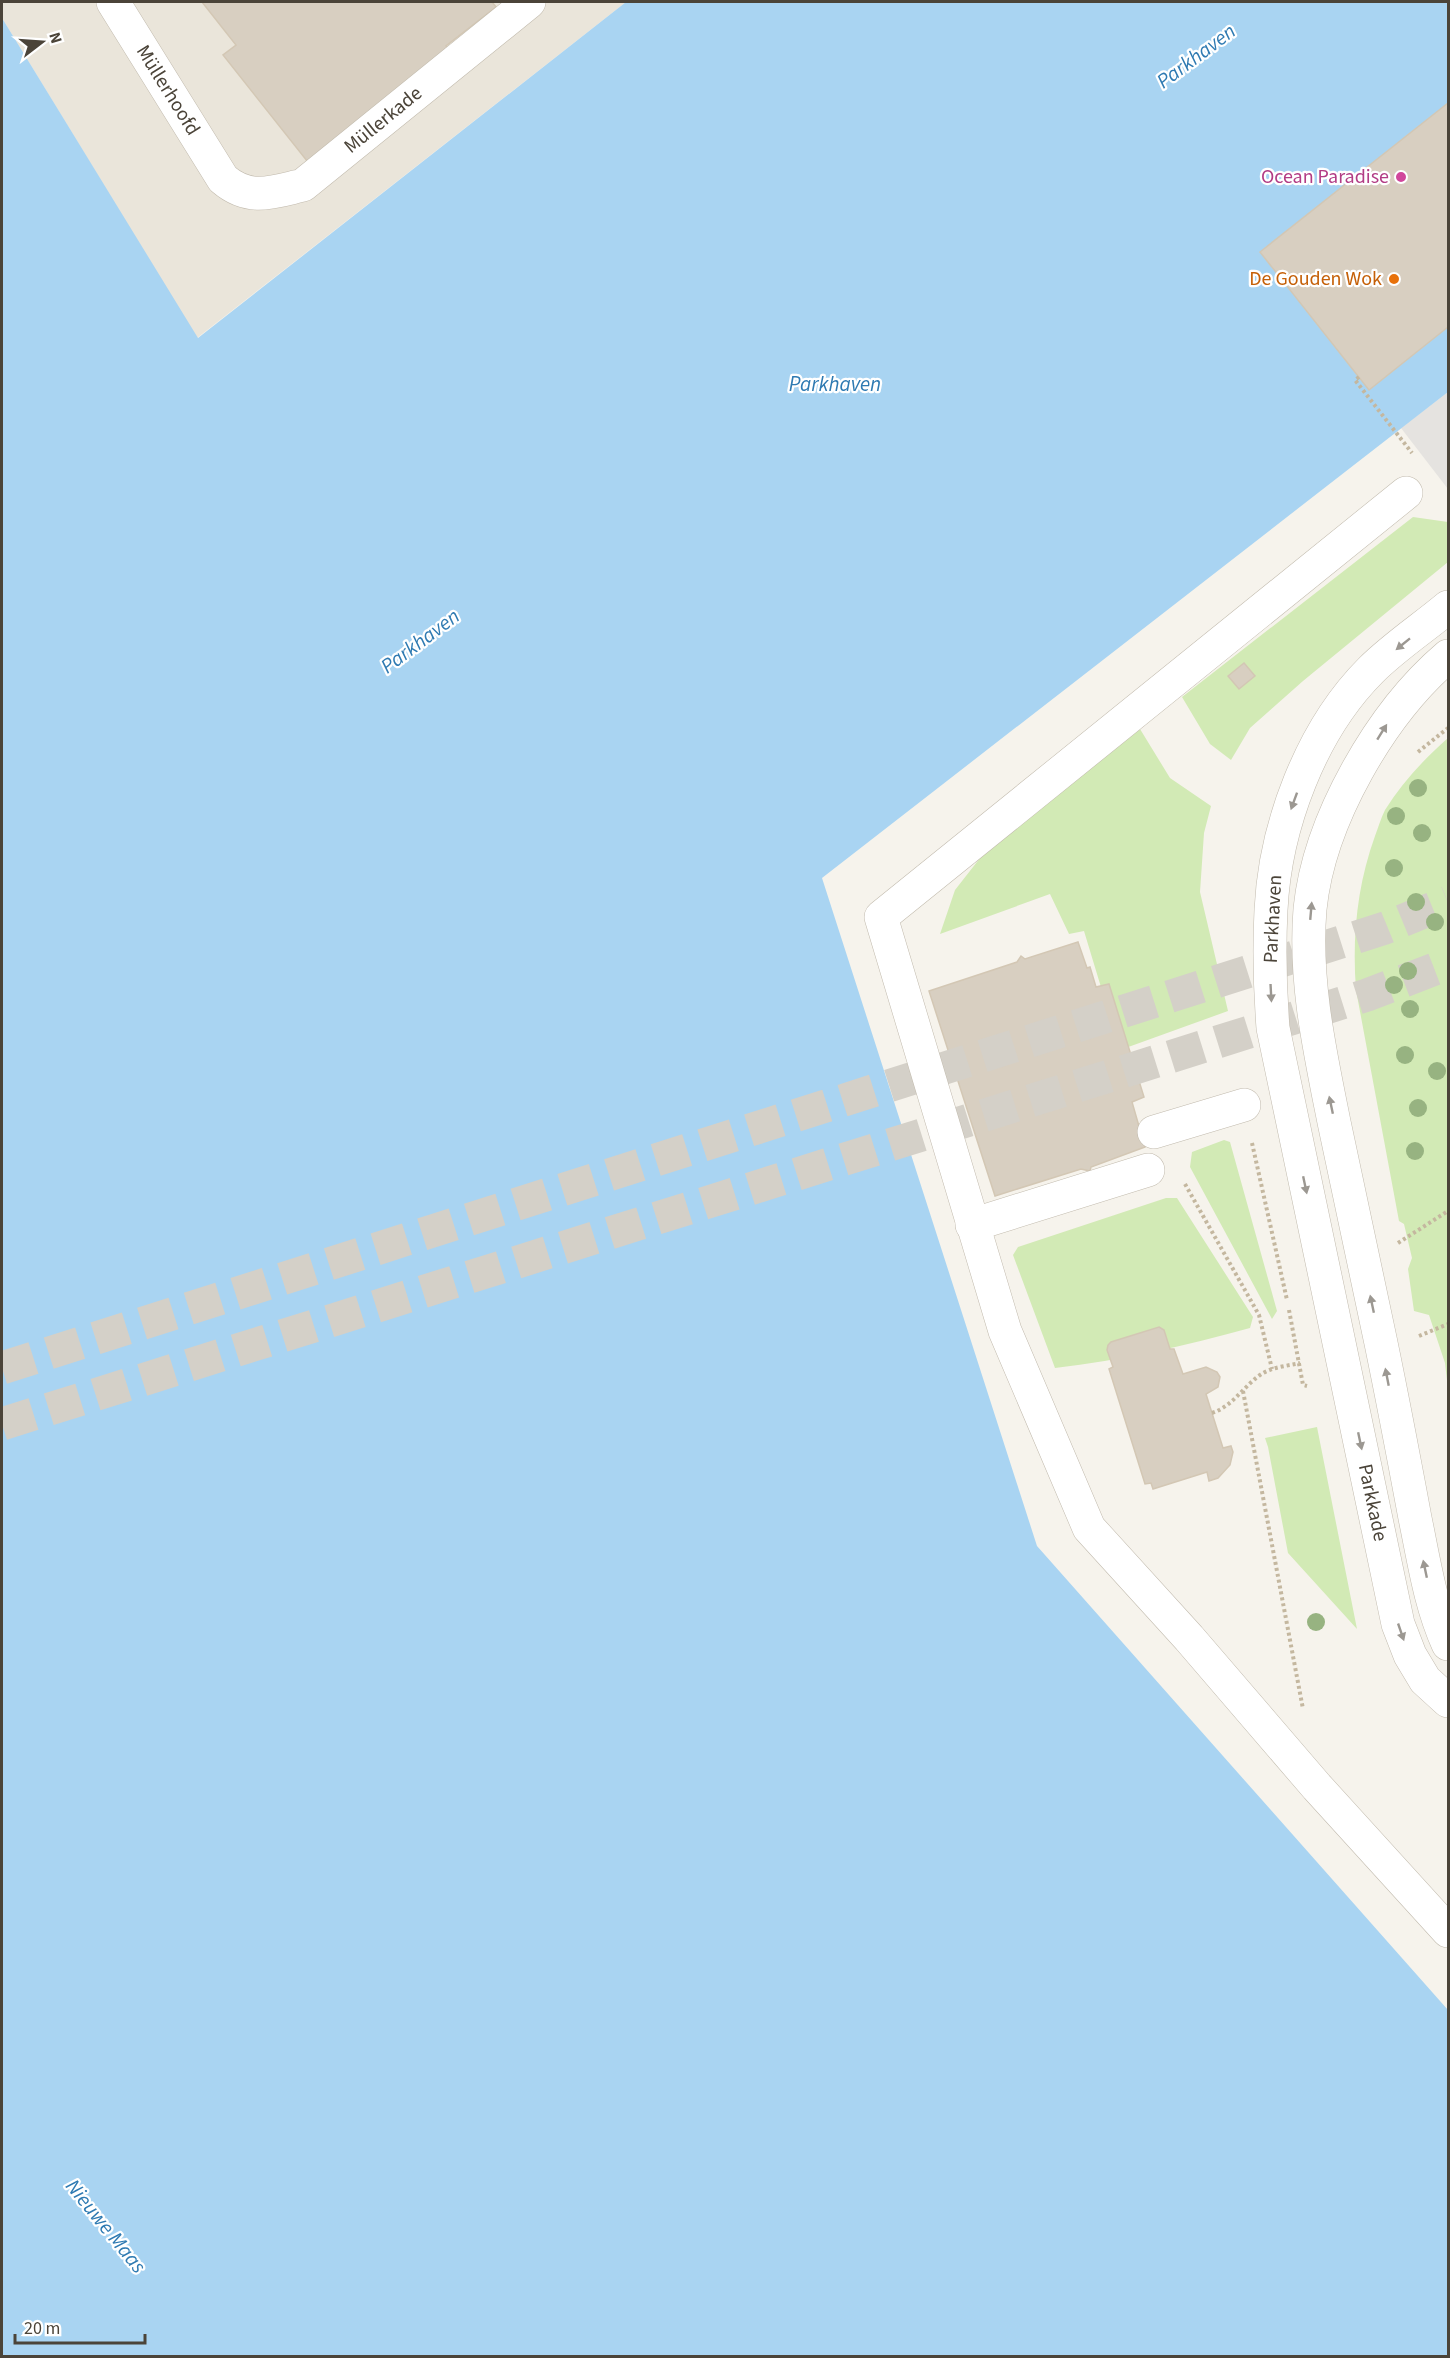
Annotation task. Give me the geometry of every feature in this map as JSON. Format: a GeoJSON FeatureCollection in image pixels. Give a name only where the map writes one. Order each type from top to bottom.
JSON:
{"type":"FeatureCollection","features":[{"type":"Feature","properties":{"kind":"street","name":"Müllerhoofd"},"geometry":{"type":"LineString","coordinates":[[113,2],[223,179]]}},
{"type":"Feature","properties":{"kind":"street","name":"Müllerkade"},"geometry":{"type":"LineString","coordinates":[[223,179],[240,190],[264,195],[303,185],[530,2]]}},
{"type":"Feature","properties":{"kind":"street"},"geometry":{"type":"LineString","coordinates":[[1406,493],[881,917],[1005,1331],[1089,1528],[1189,1638],[1317,1787],[1449,1931]]}},
{"type":"Feature","properties":{"kind":"street","name":"Parkhaven"},"geometry":{"type":"LineString","coordinates":[[1327,1287],[1273,1028],[1270,991],[1271,908],[1276,865],[1286,822],[1297,792],[1314,750],[1335,713],[1372,669],[1449,607]]}},
{"type":"Feature","properties":{"kind":"street","name":"Parkhaven"},"geometry":{"type":"LineString","coordinates":[[1364,1265],[1314,1019],[1310,976],[1310,907],[1320,860],[1348,787],[1386,725],[1414,690],[1449,656]]}},
{"type":"Feature","properties":{"kind":"street"},"geometry":{"type":"LineString","coordinates":[[1154,1132],[1244,1105]]}},
{"type":"Feature","properties":{"kind":"street"},"geometry":{"type":"LineString","coordinates":[[972,1225],[1148,1170]]}},
{"type":"Feature","properties":{"kind":"street","name":"Parkkade"},"geometry":{"type":"LineString","coordinates":[[1364,1265],[1425,1572],[1449,1644]]}},
{"type":"Feature","properties":{"kind":"street","name":"Parkkade"},"geometry":{"type":"LineString","coordinates":[[1327,1287],[1398,1624],[1410,1655],[1425,1680],[1449,1701]]}},
{"type":"Feature","properties":{"kind":"path"},"geometry":{"type":"LineString","coordinates":[[1359,377],[1355,380],[1412,454]]}},
{"type":"Feature","properties":{"kind":"path"},"geometry":{"type":"LineString","coordinates":[[1184,1183],[1259,1315],[1272,1369]]}},
{"type":"Feature","properties":{"kind":"path"},"geometry":{"type":"LineString","coordinates":[[1402,1240],[1449,1211]]}},
{"type":"Feature","properties":{"kind":"path"},"geometry":{"type":"LineString","coordinates":[[1212,1413],[1231,1402],[1260,1375],[1272,1369],[1299,1363],[1289,1311]]}},
{"type":"Feature","properties":{"kind":"path"},"geometry":{"type":"LineString","coordinates":[[1243,1391],[1305,1718]]}},
{"type":"Feature","properties":{"kind":"shaded area"},"geometry":{"type":"Polygon","coordinates":[[[2,2],[626,2],[197,338],[2,18],[2,2]]]}},
{"type":"Feature","properties":{"kind":"shaded area"},"geometry":{"type":"Polygon","coordinates":[[[1448,392],[1448,489],[1401,428],[1448,392]]]}},
{"type":"Feature","properties":{"kind":"green space"},"geometry":{"type":"Polygon","coordinates":[[[1413,517],[1448,522],[1448,562],[1303,681],[1250,728],[1231,760],[1210,744],[1182,697],[1413,517]]]}},
{"type":"Feature","properties":{"kind":"green space"},"geometry":{"type":"Polygon","coordinates":[[[1140,729],[1170,778],[1211,806],[1204,833],[1200,892],[1228,1011],[1120,1050],[1084,931],[1069,934],[1050,894],[940,934],[955,890],[984,853],[1140,729]]]}},
{"type":"Feature","properties":{"kind":"green space"},"geometry":{"type":"Polygon","coordinates":[[[1448,738],[1448,1389],[1445,1363],[1429,1315],[1414,1311],[1408,1269],[1412,1258],[1404,1224],[1399,1221],[1356,990],[1355,951],[1360,893],[1369,855],[1384,813],[1414,772],[1448,738]]]}},
{"type":"Feature","properties":{"kind":"green space"},"geometry":{"type":"Polygon","coordinates":[[[1224,1140],[1230,1142],[1277,1311],[1272,1319],[1190,1167],[1192,1152],[1224,1140]]]}},
{"type":"Feature","properties":{"kind":"green space"},"geometry":{"type":"Polygon","coordinates":[[[1166,1198],[1177,1198],[1253,1317],[1250,1328],[1153,1352],[1055,1368],[1013,1255],[1018,1247],[1166,1198]]]}},
{"type":"Feature","properties":{"kind":"green space"},"geometry":{"type":"Polygon","coordinates":[[[1317,1427],[1357,1629],[1288,1553],[1265,1438],[1317,1427]]]}},
{"type":"Feature","properties":{"kind":"water","name":"Nieuwe Maas"},"geometry":{"type":"Polygon","coordinates":[[[626,2],[1448,2],[1448,392],[822,878],[1037,1546],[1448,2010],[1448,2356],[2,2356],[2,18],[198,338],[626,2]]]}},
{"type":"Feature","properties":{"kind":"building"},"geometry":{"type":"Polygon","coordinates":[[[202,2],[492,2],[496,7],[446,46],[456,59],[315,171],[223,55],[236,45],[202,2]]]}},
{"type":"Feature","properties":{"kind":"building","name":"Ocean Paradise"},"geometry":{"type":"Polygon","coordinates":[[[1448,103],[1448,327],[1369,390],[1260,252],[1448,103]]]}},
{"type":"Feature","properties":{"kind":"building"},"geometry":{"type":"Polygon","coordinates":[[[1244,663],[1255,676],[1239,689],[1228,676],[1244,663]]]}},
{"type":"Feature","properties":{"kind":"building"},"geometry":{"type":"Polygon","coordinates":[[[1078,942],[1087,968],[1090,967],[1096,987],[1109,984],[1144,1097],[1132,1102],[1145,1147],[1091,1167],[1090,1171],[1081,1169],[995,1196],[929,991],[1017,962],[1021,956],[1025,959],[1078,942]]]}},
{"type":"Feature","properties":{"kind":"building"},"geometry":{"type":"Polygon","coordinates":[[[1159,1327],[1164,1330],[1170,1349],[1174,1349],[1183,1374],[1206,1367],[1217,1372],[1220,1377],[1218,1387],[1206,1394],[1223,1448],[1231,1446],[1233,1452],[1230,1465],[1218,1478],[1209,1481],[1207,1472],[1153,1489],[1151,1483],[1145,1484],[1109,1369],[1113,1367],[1107,1350],[1111,1342],[1159,1327]]]}},
{"type":"Feature","properties":{"kind":"tunnel"},"geometry":{"type":"LineString","coordinates":[[2,1368],[1385,928],[1448,902]]}},
{"type":"Feature","properties":{"kind":"tunnel"},"geometry":{"type":"LineString","coordinates":[[2,1424],[1367,995],[1448,964]]}},
{"type":"Feature","properties":{"kind":"place","name":"Ocean Paradise"},"geometry":{"type":"Point","coordinates":[1401,177]}},
{"type":"Feature","properties":{"kind":"place","name":"De Gouden Wok"},"geometry":{"type":"Point","coordinates":[1394,279]}}]}
